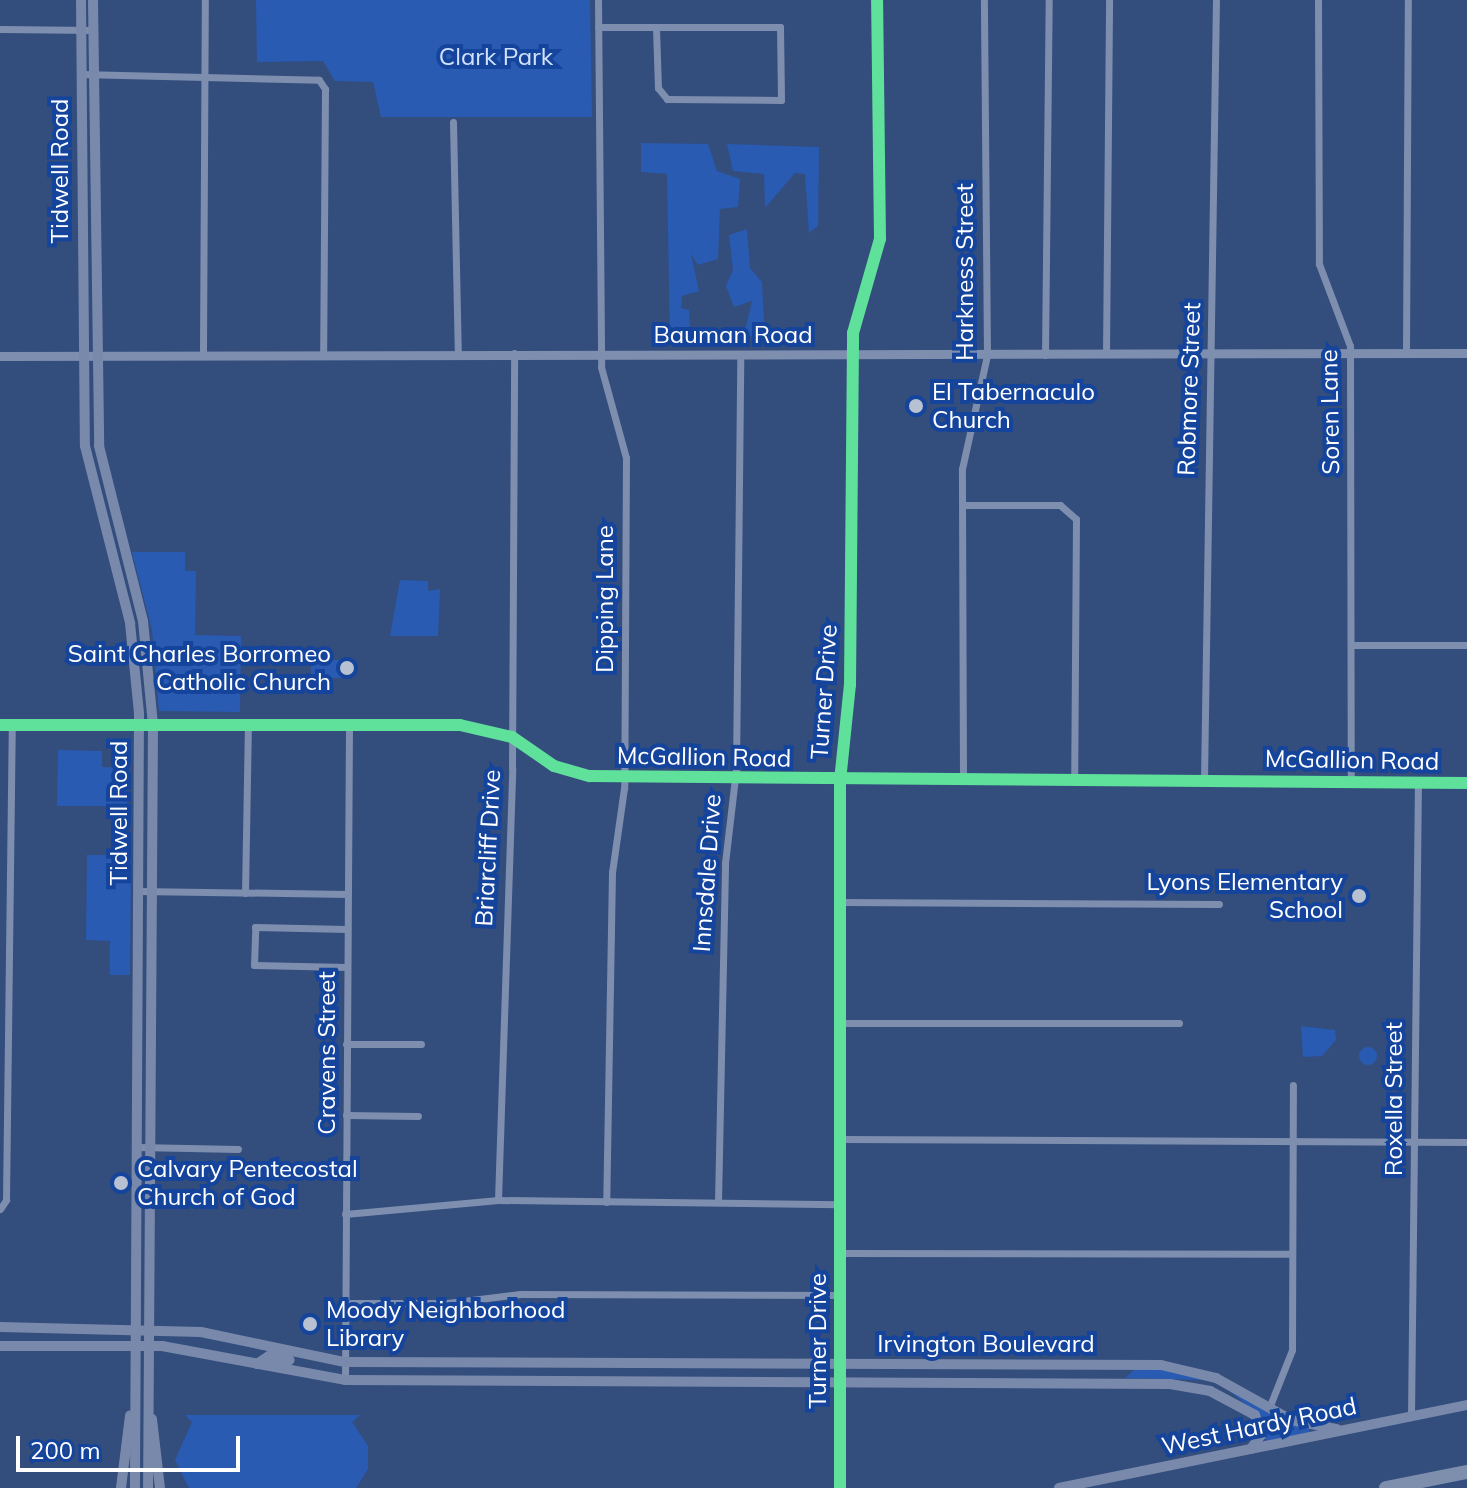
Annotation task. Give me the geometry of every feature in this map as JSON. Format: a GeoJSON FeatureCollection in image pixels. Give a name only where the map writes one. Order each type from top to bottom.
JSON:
{"type":"FeatureCollection","features":[{"type":"Feature","properties":{"kind":"highway"},"geometry":{"type":"LineString","coordinates":[[1386,1488],[1467,1472]]}},
{"type":"Feature","properties":{"kind":"main road","name":"Tidwell Road"},"geometry":{"type":"LineString","coordinates":[[81,0],[79,252],[85,446],[130,623],[139,724],[138,891],[144,1010]]}},
{"type":"Feature","properties":{"kind":"main road","name":"Tidwell Road"},"geometry":{"type":"LineString","coordinates":[[93,0],[92,251],[99,446],[143,621],[153,724],[143,1147],[148,1230],[148,1488]]}},
{"type":"Feature","properties":{"kind":"main road"},"geometry":{"type":"LineString","coordinates":[[80,163],[93,164]]}},
{"type":"Feature","properties":{"kind":"main road"},"geometry":{"type":"LineString","coordinates":[[79,252],[92,251]]}},
{"type":"Feature","properties":{"kind":"main road"},"geometry":{"type":"LineString","coordinates":[[85,446],[99,446]]}},
{"type":"Feature","properties":{"kind":"main road"},"geometry":{"type":"LineString","coordinates":[[108,546],[123,546]]}},
{"type":"Feature","properties":{"kind":"main road"},"geometry":{"type":"LineString","coordinates":[[130,623],[143,621]]}},
{"type":"Feature","properties":{"kind":"main road","name":"Tidwell Road"},"geometry":{"type":"LineString","coordinates":[[135,1488],[136,1230],[143,1147]]}},
{"type":"Feature","properties":{"kind":"main road"},"geometry":{"type":"LineString","coordinates":[[136,1230],[148,1230]]}},
{"type":"Feature","properties":{"kind":"main road","name":"Irvington Boulevard"},"geometry":{"type":"LineString","coordinates":[[0,1327],[201,1332],[316,1359],[345,1362],[1161,1365],[1216,1378],[1269,1408],[1337,1429]]}},
{"type":"Feature","properties":{"kind":"main road"},"geometry":{"type":"LineString","coordinates":[[23,1327],[24,1346]]}},
{"type":"Feature","properties":{"kind":"main road","name":"Irvington Boulevard"},"geometry":{"type":"LineString","coordinates":[[0,1346],[147,1346],[345,1380],[1112,1384],[1210,1391],[1257,1417],[1261,1435],[1251,1449]]}},
{"type":"Feature","properties":{"kind":"main road"},"geometry":{"type":"LineString","coordinates":[[257,1364],[269,1356],[316,1359]]}},
{"type":"Feature","properties":{"kind":"main road"},"geometry":{"type":"LineString","coordinates":[[567,1362],[569,1382]]}},
{"type":"Feature","properties":{"kind":"main road"},"geometry":{"type":"LineString","coordinates":[[456,1363],[457,1381]]}},
{"type":"Feature","properties":{"kind":"main road"},"geometry":{"type":"LineString","coordinates":[[705,1382],[706,1364]]}},
{"type":"Feature","properties":{"kind":"main road"},"geometry":{"type":"LineString","coordinates":[[940,1364],[942,1382]]}},
{"type":"Feature","properties":{"kind":"main road"},"geometry":{"type":"LineString","coordinates":[[1112,1365],[1112,1384]]}},
{"type":"Feature","properties":{"kind":"main road"},"geometry":{"type":"LineString","coordinates":[[1210,1391],[1216,1378]]}},
{"type":"Feature","properties":{"kind":"main road"},"geometry":{"type":"LineString","coordinates":[[121,1488],[134,1386]]}},
{"type":"Feature","properties":{"kind":"main road"},"geometry":{"type":"LineString","coordinates":[[147,1393],[160,1488]]}},
{"type":"Feature","properties":{"kind":"main road","name":"West Hardy Road"},"geometry":{"type":"LineString","coordinates":[[1059,1488],[1467,1405]]}},
{"type":"Feature","properties":{"kind":"street"},"geometry":{"type":"LineString","coordinates":[[203,352],[205,0]]}},
{"type":"Feature","properties":{"kind":"street","name":"Dipping Lane"},"geometry":{"type":"LineString","coordinates":[[598,0],[601,355],[605,393],[626,458],[625,777],[612,872],[606,1202]]}},
{"type":"Feature","properties":{"kind":"street","name":"Turner Drive"},"geometry":{"type":"LineString","coordinates":[[840,1488],[840,781],[850,685],[852,355],[855,318],[880,239],[877,0]]}},
{"type":"Feature","properties":{"kind":"street","name":"Harkness Street"},"geometry":{"type":"LineString","coordinates":[[963,781],[964,453],[987,355],[984,0]]}},
{"type":"Feature","properties":{"kind":"street"},"geometry":{"type":"LineString","coordinates":[[1045,355],[1049,0]]}},
{"type":"Feature","properties":{"kind":"street"},"geometry":{"type":"LineString","coordinates":[[1106,354],[1109,0]]}},
{"type":"Feature","properties":{"kind":"street","name":"Robmore Street"},"geometry":{"type":"LineString","coordinates":[[1204,780],[1206,354],[1215,264],[1216,0]]}},
{"type":"Feature","properties":{"kind":"street","name":"Soren Lane"},"geometry":{"type":"LineString","coordinates":[[1318,0],[1317,239],[1350,353],[1351,781]]}},
{"type":"Feature","properties":{"kind":"street"},"geometry":{"type":"LineString","coordinates":[[1406,353],[1408,0]]}},
{"type":"Feature","properties":{"kind":"street"},"geometry":{"type":"LineString","coordinates":[[598,27],[656,27],[780,27],[781,100],[667,99],[658,88],[656,27]]}},
{"type":"Feature","properties":{"kind":"street"},"geometry":{"type":"LineString","coordinates":[[0,29],[94,30]]}},
{"type":"Feature","properties":{"kind":"street"},"geometry":{"type":"LineString","coordinates":[[80,74],[309,74],[325,89],[323,352]]}},
{"type":"Feature","properties":{"kind":"street"},"geometry":{"type":"LineString","coordinates":[[453,122],[458,353]]}},
{"type":"Feature","properties":{"kind":"street","name":"Bauman Road"},"geometry":{"type":"LineString","coordinates":[[0,356],[203,352],[601,355],[1467,353]]}},
{"type":"Feature","properties":{"kind":"street","name":"Briarcliff Drive"},"geometry":{"type":"LineString","coordinates":[[498,1200],[512,737],[514,353]]}},
{"type":"Feature","properties":{"kind":"street","name":"Innsdale Drive"},"geometry":{"type":"LineString","coordinates":[[718,1202],[725,863],[736,780],[740,355]]}},
{"type":"Feature","properties":{"kind":"street"},"geometry":{"type":"LineString","coordinates":[[963,505],[1060,505],[1076,519],[1074,780]]}},
{"type":"Feature","properties":{"kind":"street"},"geometry":{"type":"LineString","coordinates":[[1351,645],[1467,645]]}},
{"type":"Feature","properties":{"kind":"street","name":"McGallion Road"},"geometry":{"type":"LineString","coordinates":[[0,725],[460,725],[512,737],[570,773],[625,777],[840,781],[1467,783]]}},
{"type":"Feature","properties":{"kind":"street"},"geometry":{"type":"LineString","coordinates":[[2,1208],[4,924],[11,824],[12,725]]}},
{"type":"Feature","properties":{"kind":"street","name":"Cravens Street"},"geometry":{"type":"LineString","coordinates":[[345,1380],[349,725]]}},
{"type":"Feature","properties":{"kind":"street"},"geometry":{"type":"LineString","coordinates":[[245,893],[248,726]]}},
{"type":"Feature","properties":{"kind":"street","name":"Roxella Street"},"geometry":{"type":"LineString","coordinates":[[1411,1416],[1418,783]]}},
{"type":"Feature","properties":{"kind":"street"},"geometry":{"type":"LineString","coordinates":[[0,824],[11,824]]}},
{"type":"Feature","properties":{"kind":"street"},"geometry":{"type":"LineString","coordinates":[[138,891],[348,894]]}},
{"type":"Feature","properties":{"kind":"street"},"geometry":{"type":"LineString","coordinates":[[840,902],[1219,904]]}},
{"type":"Feature","properties":{"kind":"street"},"geometry":{"type":"LineString","coordinates":[[347,929],[255,927],[254,965],[347,967]]}},
{"type":"Feature","properties":{"kind":"street"},"geometry":{"type":"LineString","coordinates":[[840,1023],[1179,1023]]}},
{"type":"Feature","properties":{"kind":"street"},"geometry":{"type":"LineString","coordinates":[[346,1044],[421,1044]]}},
{"type":"Feature","properties":{"kind":"street"},"geometry":{"type":"LineString","coordinates":[[1269,1408],[1291,1363],[1293,1085]]}},
{"type":"Feature","properties":{"kind":"street"},"geometry":{"type":"LineString","coordinates":[[346,1115],[418,1116]]}},
{"type":"Feature","properties":{"kind":"street"},"geometry":{"type":"LineString","coordinates":[[840,1139],[1467,1142]]}},
{"type":"Feature","properties":{"kind":"street"},"geometry":{"type":"LineString","coordinates":[[143,1147],[238,1149]]}},
{"type":"Feature","properties":{"kind":"street"},"geometry":{"type":"LineString","coordinates":[[345,1214],[498,1200],[840,1204]]}},
{"type":"Feature","properties":{"kind":"street"},"geometry":{"type":"LineString","coordinates":[[839,1253],[1292,1254]]}},
{"type":"Feature","properties":{"kind":"street"},"geometry":{"type":"LineString","coordinates":[[345,1303],[447,1303],[520,1294],[839,1295]]}},
{"type":"Feature","properties":{"kind":"green space","name":"Clark Park"},"geometry":{"type":"Polygon","coordinates":[[[256,0],[590,0],[592,117],[381,117],[373,82],[335,81],[323,61],[257,62],[256,0]]]}},
{"type":"Feature","properties":{"kind":"green space"},"geometry":{"type":"Polygon","coordinates":[[[641,143],[708,144],[717,171],[740,179],[738,207],[720,209],[718,259],[698,265],[691,254],[699,291],[682,296],[681,308],[689,310],[690,329],[670,342],[667,174],[641,172],[641,143]]]}},
{"type":"Feature","properties":{"kind":"green space"},"geometry":{"type":"Polygon","coordinates":[[[727,144],[819,147],[818,226],[809,233],[805,174],[795,173],[765,208],[764,174],[733,171],[727,144]]]}},
{"type":"Feature","properties":{"kind":"green space"},"geometry":{"type":"Polygon","coordinates":[[[747,229],[750,268],[762,282],[764,322],[756,337],[744,335],[752,301],[734,307],[726,286],[733,270],[729,235],[747,229]]]}},
{"type":"Feature","properties":{"kind":"green space"},"geometry":{"type":"Polygon","coordinates":[[[132,552],[185,552],[185,571],[196,571],[195,635],[241,636],[240,712],[159,711],[152,630],[132,552]]]}},
{"type":"Feature","properties":{"kind":"green space"},"geometry":{"type":"Polygon","coordinates":[[[400,580],[428,581],[428,591],[440,589],[438,636],[390,636],[400,580]]]}},
{"type":"Feature","properties":{"kind":"green space"},"geometry":{"type":"Polygon","coordinates":[[[311,660],[347,660],[347,678],[311,678],[311,660]]]}},
{"type":"Feature","properties":{"kind":"green space"},"geometry":{"type":"Polygon","coordinates":[[[58,750],[102,751],[102,767],[126,768],[127,806],[57,806],[58,750]]]}},
{"type":"Feature","properties":{"kind":"green space"},"geometry":{"type":"Polygon","coordinates":[[[87,855],[131,855],[130,975],[110,975],[110,941],[86,940],[87,855]]]}},
{"type":"Feature","properties":{"kind":"green space"},"geometry":{"type":"Polygon","coordinates":[[[1301,1026],[1335,1030],[1336,1040],[1322,1056],[1303,1057],[1301,1026]]]}},
{"type":"Feature","properties":{"kind":"green space"},"geometry":{"type":"Polygon","coordinates":[[[1364,1047],[1372,1047],[1377,1056],[1375,1063],[1364,1065],[1359,1060],[1359,1052],[1364,1047]]]}},
{"type":"Feature","properties":{"kind":"green space"},"geometry":{"type":"Polygon","coordinates":[[[1135,1369],[1160,1369],[1206,1380],[1125,1378],[1135,1369]]]}},
{"type":"Feature","properties":{"kind":"green space"},"geometry":{"type":"Polygon","coordinates":[[[1226,1388],[1309,1429],[1309,1433],[1266,1441],[1261,1417],[1226,1388]]]}},
{"type":"Feature","properties":{"kind":"green space"},"geometry":{"type":"Polygon","coordinates":[[[185,1415],[360,1415],[352,1422],[368,1446],[368,1469],[356,1488],[189,1488],[175,1460],[192,1422],[185,1415]]]}},
{"type":"Feature","properties":{"kind":"cycle path"},"geometry":{"type":"LineString","coordinates":[[840,1488],[840,781],[850,685],[853,333],[880,239],[877,0]]}},
{"type":"Feature","properties":{"kind":"cycle path"},"geometry":{"type":"LineString","coordinates":[[0,725],[460,725],[512,737],[554,766],[590,776],[1467,783]]}},
{"type":"Feature","properties":{"kind":"place","name":"El Tabernaculo Church"},"geometry":{"type":"Point","coordinates":[916,406]}},
{"type":"Feature","properties":{"kind":"place","name":"Saint Charles Borromeo Catholic Church"},"geometry":{"type":"Point","coordinates":[347,668]}},
{"type":"Feature","properties":{"kind":"place","name":"Lyons Elementary School"},"geometry":{"type":"Point","coordinates":[1359,896]}},
{"type":"Feature","properties":{"kind":"place","name":"Calvary Pentecostal Church of God"},"geometry":{"type":"Point","coordinates":[121,1183]}},
{"type":"Feature","properties":{"kind":"place","name":"Moody Neighborhood Library"},"geometry":{"type":"Point","coordinates":[310,1324]}}]}
